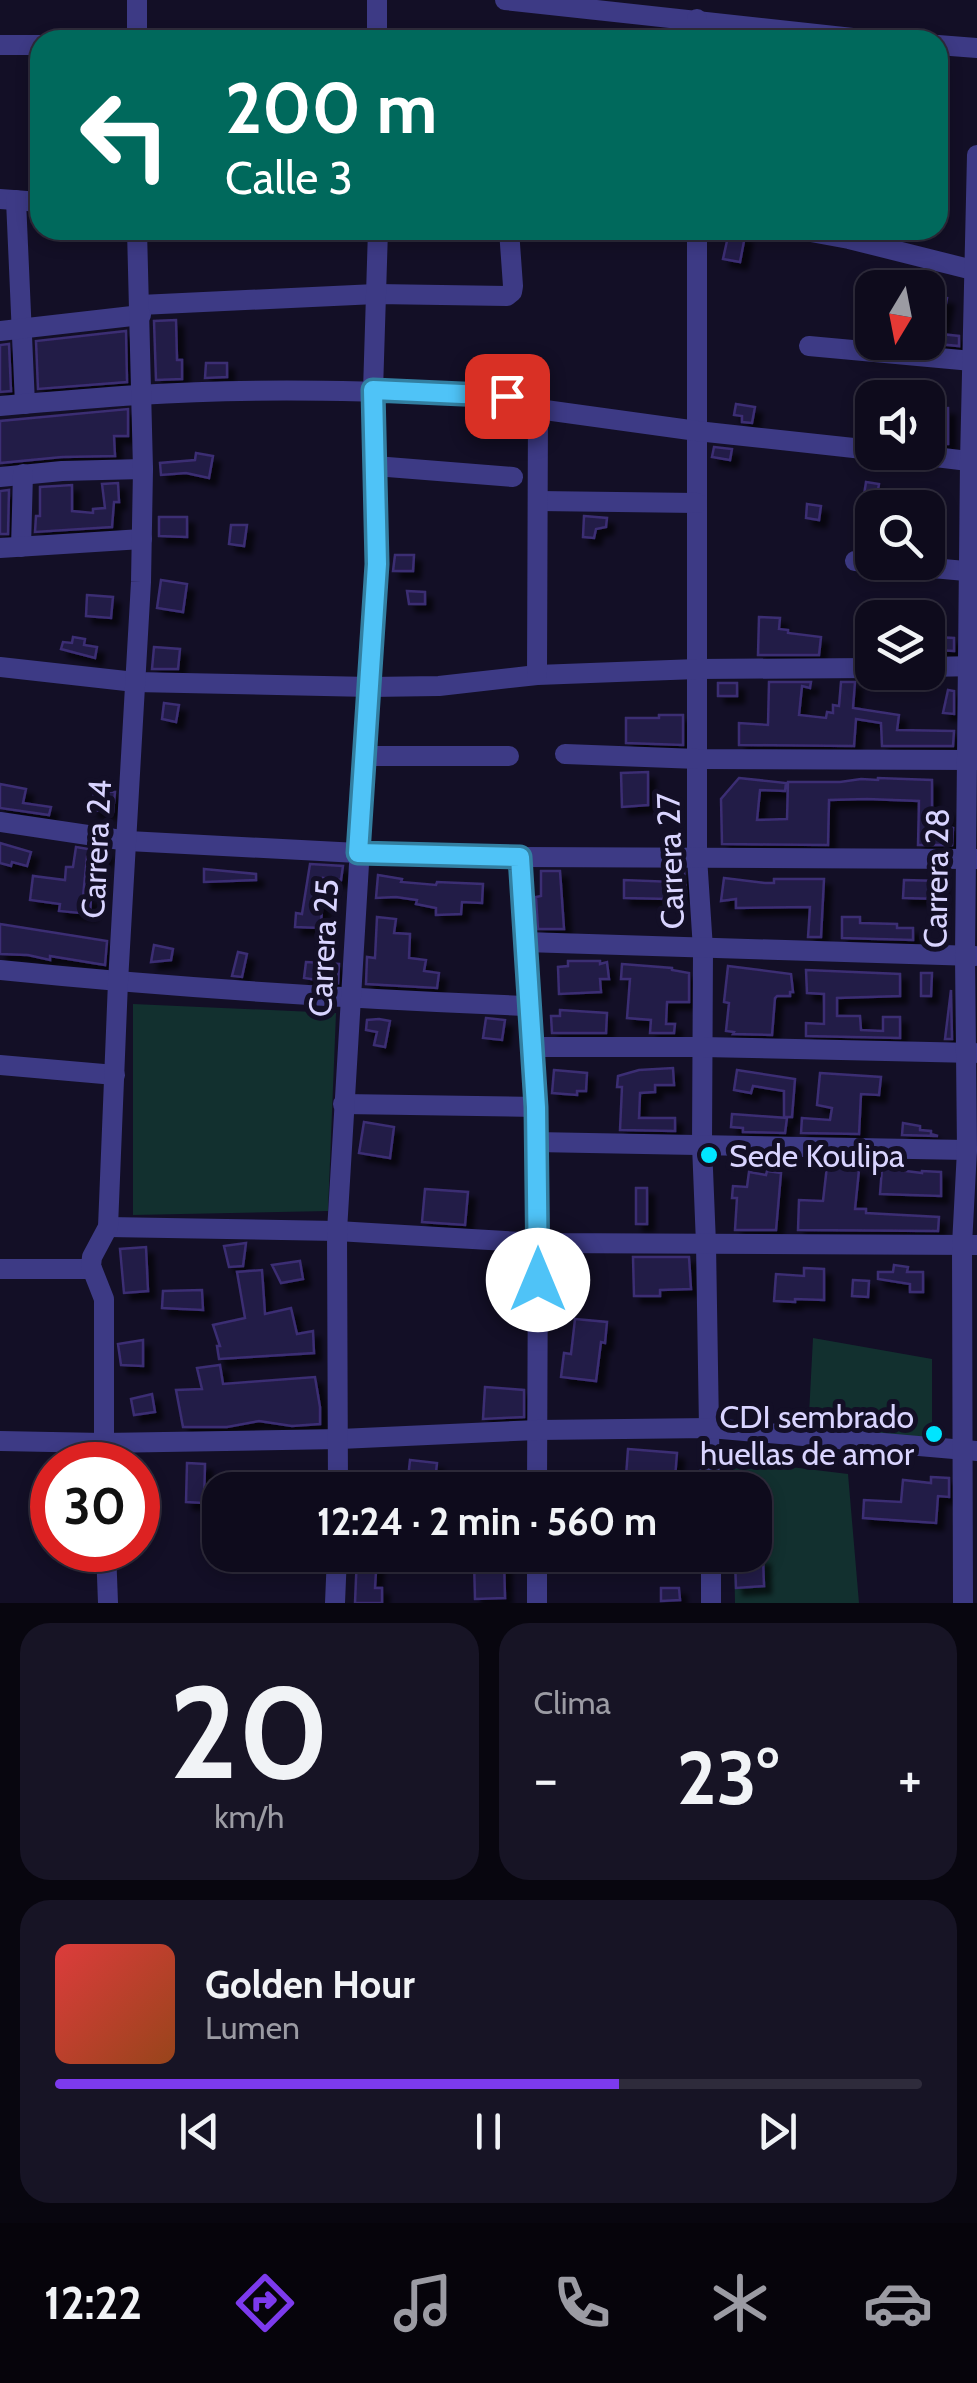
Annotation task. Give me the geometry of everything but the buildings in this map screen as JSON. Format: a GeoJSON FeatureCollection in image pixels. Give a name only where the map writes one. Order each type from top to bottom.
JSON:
{"type":"FeatureCollection","features":[{"type":"Feature","properties":{"kind":"street"},"geometry":{"type":"LineString","coordinates":[[137,0],[137,30]]}},
{"type":"Feature","properties":{"kind":"street"},"geometry":{"type":"LineString","coordinates":[[377,0],[377,30]]}},
{"type":"Feature","properties":{"kind":"street"},"geometry":{"type":"LineString","coordinates":[[505,0],[669,8],[697,30]]}},
{"type":"Feature","properties":{"kind":"street"},"geometry":{"type":"LineString","coordinates":[[0,45],[30,45]]}},
{"type":"Feature","properties":{"kind":"street"},"geometry":{"type":"LineString","coordinates":[[948,46],[977,48]]}},
{"type":"Feature","properties":{"kind":"street","name":"Carrera 28"},"geometry":{"type":"LineString","coordinates":[[962,1603],[969,1450],[967,1150],[971,1053],[972,361],[977,154]]}},
{"type":"Feature","properties":{"kind":"street"},"geometry":{"type":"LineString","coordinates":[[8,200],[10,330],[25,404]]}},
{"type":"Feature","properties":{"kind":"street","name":"Carrera 24"},"geometry":{"type":"LineString","coordinates":[[92,1269],[92,1257],[108,1227],[142,539],[137,240]]}},
{"type":"Feature","properties":{"kind":"street","name":"Carrera 25"},"geometry":{"type":"LineString","coordinates":[[339,1472],[337,1231],[377,564],[373,390],[378,240]]}},
{"type":"Feature","properties":{"kind":"street"},"geometry":{"type":"LineString","coordinates":[[10,330],[140,310],[376,294],[510,294],[513,286],[509,240]]}},
{"type":"Feature","properties":{"kind":"street","name":"Carrera 27"},"geometry":{"type":"LineString","coordinates":[[698,240],[697,857],[703,949],[702,1145],[710,1472]]}},
{"type":"Feature","properties":{"kind":"street"},"geometry":{"type":"LineString","coordinates":[[854,240],[976,271]]}},
{"type":"Feature","properties":{"kind":"street"},"geometry":{"type":"LineString","coordinates":[[809,346],[972,361]]}},
{"type":"Feature","properties":{"kind":"street"},"geometry":{"type":"LineString","coordinates":[[0,406],[142,394],[373,390],[507,396],[538,408],[855,448]]}},
{"type":"Feature","properties":{"kind":"street"},"geometry":{"type":"LineString","coordinates":[[537,675],[538,408]]}},
{"type":"Feature","properties":{"kind":"street"},"geometry":{"type":"LineString","coordinates":[[945,458],[973,462]]}},
{"type":"Feature","properties":{"kind":"street"},"geometry":{"type":"LineString","coordinates":[[375,466],[514,477]]}},
{"type":"Feature","properties":{"kind":"street"},"geometry":{"type":"LineString","coordinates":[[0,477],[143,469]]}},
{"type":"Feature","properties":{"kind":"street"},"geometry":{"type":"LineString","coordinates":[[22,474],[11,548],[142,539]]}},
{"type":"Feature","properties":{"kind":"street"},"geometry":{"type":"LineString","coordinates":[[538,501],[697,502]]}},
{"type":"Feature","properties":{"kind":"street"},"geometry":{"type":"LineString","coordinates":[[945,569],[973,572]]}},
{"type":"Feature","properties":{"kind":"street"},"geometry":{"type":"LineString","coordinates":[[945,667],[973,666]]}},
{"type":"Feature","properties":{"kind":"street"},"geometry":{"type":"LineString","coordinates":[[0,667],[135,682],[370,687],[438,686],[537,675],[855,668]]}},
{"type":"Feature","properties":{"kind":"street"},"geometry":{"type":"LineString","coordinates":[[565,754],[972,760]]}},
{"type":"Feature","properties":{"kind":"street"},"geometry":{"type":"LineString","coordinates":[[366,756],[509,756]]}},
{"type":"Feature","properties":{"kind":"street"},"geometry":{"type":"LineString","coordinates":[[0,822],[128,840],[358,853],[972,859]]}},
{"type":"Feature","properties":{"kind":"street"},"geometry":{"type":"LineString","coordinates":[[520,857],[536,1107],[537,1472]]}},
{"type":"Feature","properties":{"kind":"street"},"geometry":{"type":"LineString","coordinates":[[525,942],[971,956]]}},
{"type":"Feature","properties":{"kind":"street"},"geometry":{"type":"LineString","coordinates":[[0,970],[351,999],[530,1006]]}},
{"type":"Feature","properties":{"kind":"street"},"geometry":{"type":"LineString","coordinates":[[532,1047],[971,1053]]}},
{"type":"Feature","properties":{"kind":"street"},"geometry":{"type":"LineString","coordinates":[[0,1065],[115,1075]]}},
{"type":"Feature","properties":{"kind":"street"},"geometry":{"type":"LineString","coordinates":[[343,1104],[536,1107]]}},
{"type":"Feature","properties":{"kind":"street"},"geometry":{"type":"LineString","coordinates":[[535,1142],[967,1150]]}},
{"type":"Feature","properties":{"kind":"street"},"geometry":{"type":"LineString","coordinates":[[108,1227],[337,1231],[538,1243],[970,1245]]}},
{"type":"Feature","properties":{"kind":"street"},"geometry":{"type":"LineString","coordinates":[[0,1269],[92,1269],[104,1299],[103,1442]]}},
{"type":"Feature","properties":{"kind":"street"},"geometry":{"type":"LineString","coordinates":[[160,1442],[710,1428],[969,1450]]}},
{"type":"Feature","properties":{"kind":"street"},"geometry":{"type":"LineString","coordinates":[[0,1442],[30,1442]]}},
{"type":"Feature","properties":{"kind":"street"},"geometry":{"type":"LineString","coordinates":[[107,1572],[108,1603]]}},
{"type":"Feature","properties":{"kind":"street"},"geometry":{"type":"LineString","coordinates":[[336,1603],[337,1572]]}},
{"type":"Feature","properties":{"kind":"street"},"geometry":{"type":"LineString","coordinates":[[537,1572],[537,1603]]}},
{"type":"Feature","properties":{"kind":"street"},"geometry":{"type":"LineString","coordinates":[[711,1572],[711,1603]]}},
{"type":"Feature","properties":{"kind":"green space"},"geometry":{"type":"Polygon","coordinates":[[[133,1004],[336,1013],[328,1211],[133,1215],[133,1004]]]}},
{"type":"Feature","properties":{"kind":"green space"},"geometry":{"type":"Polygon","coordinates":[[[813,1338],[932,1359],[932,1441],[808,1434],[813,1338]]]}},
{"type":"Feature","properties":{"kind":"green space"},"geometry":{"type":"Polygon","coordinates":[[[732,1460],[848,1474],[859,1603],[735,1603],[734,1572],[772,1572],[772,1472],[732,1472],[732,1460]]]}},
{"type":"Feature","properties":{"kind":"place","name":"Sede Koulipa"},"geometry":{"type":"Point","coordinates":[709,1155]}},
{"type":"Feature","properties":{"kind":"place","name":"CDI sembrado huellas de amor"},"geometry":{"type":"Point","coordinates":[934,1434]}},
{"type":"Feature","properties":{"kind":"route"},"geometry":{"type":"LineString","coordinates":[[507,396],[373,390],[377,564],[358,853],[520,857],[536,1107],[538,1280]]}}]}
